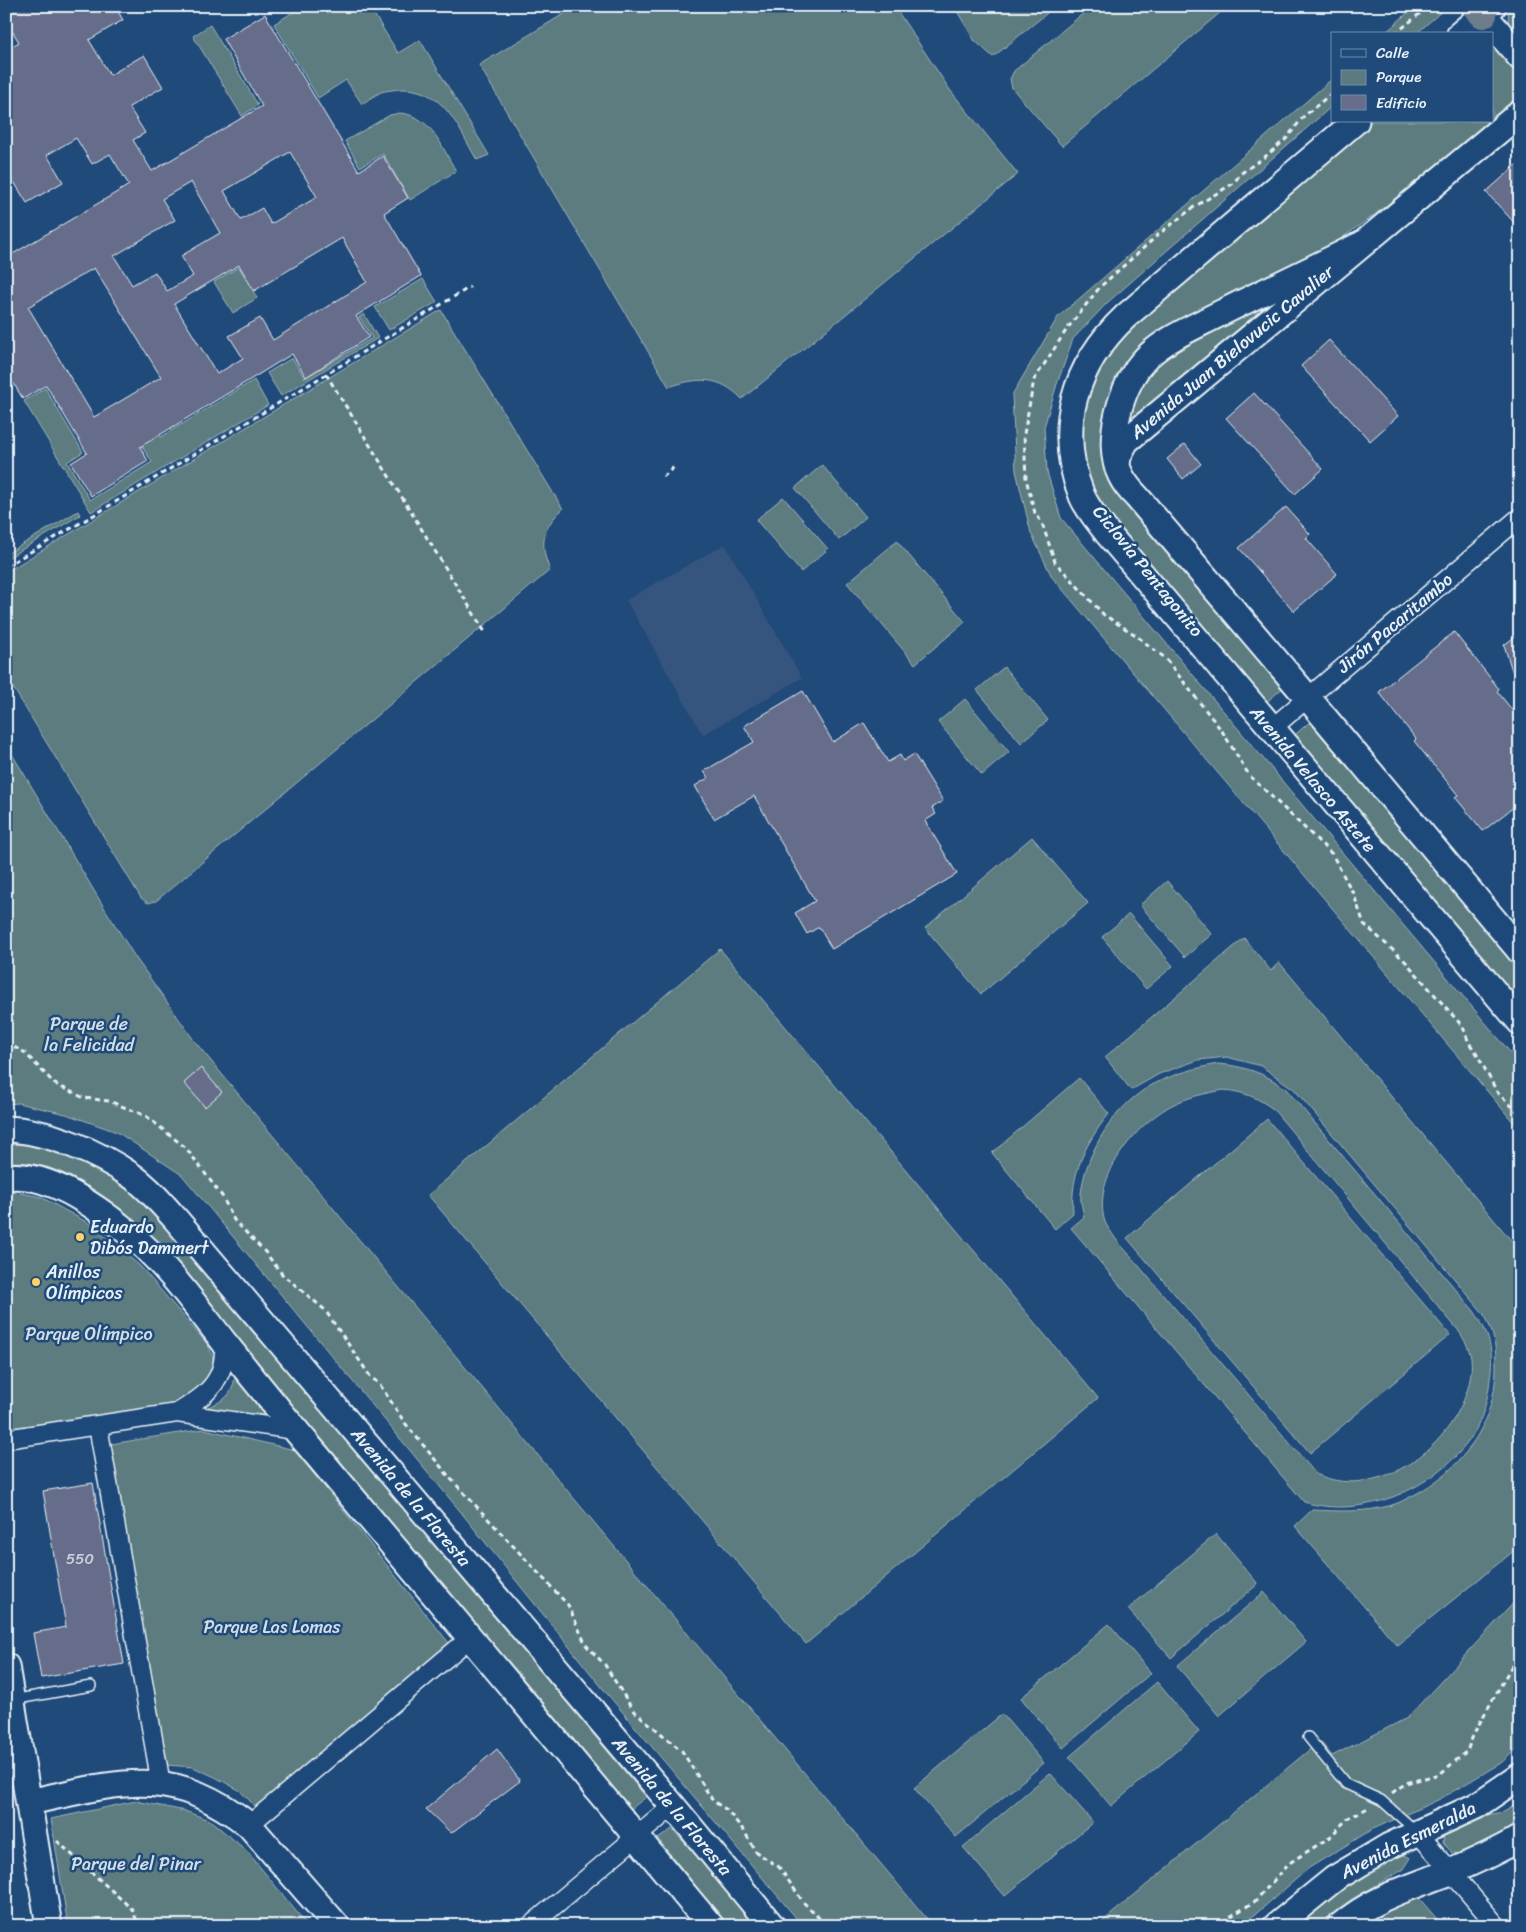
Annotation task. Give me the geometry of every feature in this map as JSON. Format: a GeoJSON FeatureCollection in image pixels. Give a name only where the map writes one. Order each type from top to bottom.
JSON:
{"type":"FeatureCollection","features":[{"type":"Feature","properties":{"kind":"main road"},"geometry":{"type":"LineString","coordinates":[[1462,32],[1484,9],[1520,57]]}},
{"type":"Feature","properties":{"kind":"main road","name":"Avenida Juan Bielovucic Cavalier"},"geometry":{"type":"LineString","coordinates":[[1117,467],[1118,456],[1126,441],[1520,113]]}},
{"type":"Feature","properties":{"kind":"main road","name":"Avenida Velasco Astete"},"geometry":{"type":"LineString","coordinates":[[1355,122],[1107,333],[1094,353],[1077,390],[1071,416],[1070,443],[1073,463],[1083,497],[1108,534],[1520,1022]]}},
{"type":"Feature","properties":{"kind":"main road","name":"Avenida Juan Bielovucic Cavalier"},"geometry":{"type":"LineString","coordinates":[[1117,467],[1114,441],[1118,409],[1128,384],[1139,365],[1147,357],[1162,344],[1193,327],[1358,246]]}},
{"type":"Feature","properties":{"kind":"main road"},"geometry":{"type":"LineString","coordinates":[[1117,467],[1121,477],[1137,497],[1520,951]]}},
{"type":"Feature","properties":{"kind":"main road","name":"Avenida de la Floresta"},"geometry":{"type":"LineString","coordinates":[[6,1129],[44,1135],[67,1142],[106,1160],[133,1176],[156,1198],[673,1806],[772,1926]]}},
{"type":"Feature","properties":{"kind":"main road"},"geometry":{"type":"LineString","coordinates":[[6,1177],[15,1176],[53,1184],[98,1210],[133,1236],[173,1278],[296,1430],[471,1636],[711,1926]]}},
{"type":"Feature","properties":{"kind":"main road"},"geometry":{"type":"LineString","coordinates":[[6,1666],[49,1926]]}},
{"type":"Feature","properties":{"kind":"main road","name":"Avenida Esmeralda"},"geometry":{"type":"LineString","coordinates":[[1276,1926],[1334,1878],[1389,1846],[1476,1806],[1520,1776]]}},
{"type":"Feature","properties":{"kind":"main road"},"geometry":{"type":"LineString","coordinates":[[30,1810],[112,1784],[135,1782],[161,1784],[208,1798],[250,1825],[337,1926]]}},
{"type":"Feature","properties":{"kind":"main road"},"geometry":{"type":"LineString","coordinates":[[1340,1926],[1377,1900],[1408,1886],[1450,1871],[1520,1838]]}},
{"type":"Feature","properties":{"kind":"street","name":"Jirón Pacaritambo"},"geometry":{"type":"LineString","coordinates":[[1271,729],[1520,517]]}},
{"type":"Feature","properties":{"kind":"street"},"geometry":{"type":"LineString","coordinates":[[177,1413],[199,1399],[214,1385],[221,1370],[225,1343]]}},
{"type":"Feature","properties":{"kind":"street"},"geometry":{"type":"LineString","coordinates":[[6,1439],[177,1413],[296,1430]]}},
{"type":"Feature","properties":{"kind":"street"},"geometry":{"type":"LineString","coordinates":[[98,1426],[161,1784]]}},
{"type":"Feature","properties":{"kind":"street"},"geometry":{"type":"LineString","coordinates":[[250,1825],[471,1636]]}},
{"type":"Feature","properties":{"kind":"street"},"geometry":{"type":"LineString","coordinates":[[530,1926],[673,1806]]}},
{"type":"Feature","properties":{"kind":"street"},"geometry":{"type":"LineString","coordinates":[[1418,1833],[1496,1926]]}},
{"type":"Feature","properties":{"kind":"lane"},"geometry":{"type":"LineString","coordinates":[[12,1700],[91,1686]]}},
{"type":"Feature","properties":{"kind":"lane"},"geometry":{"type":"LineString","coordinates":[[1308,1737],[1346,1784],[1381,1800],[1418,1833]]}},
{"type":"Feature","properties":{"kind":"path"},"geometry":{"type":"LineString","coordinates":[[1397,32],[1429,6]]}},
{"type":"Feature","properties":{"kind":"path"},"geometry":{"type":"LineString","coordinates":[[6,566],[94,515],[470,287]]}},
{"type":"Feature","properties":{"kind":"path"},"geometry":{"type":"LineString","coordinates":[[326,374],[485,632]]}},
{"type":"Feature","properties":{"kind":"path"},"geometry":{"type":"LineString","coordinates":[[663,476],[675,466]]}},
{"type":"Feature","properties":{"kind":"path"},"geometry":{"type":"LineString","coordinates":[[6,1042],[24,1052],[55,1084],[84,1098],[109,1101],[146,1116],[186,1148],[222,1196],[234,1220],[265,1252],[282,1274],[325,1310],[370,1376],[380,1385],[405,1423],[451,1478],[568,1605],[586,1645],[605,1665],[633,1710],[682,1751],[713,1801],[727,1810],[744,1830],[756,1852],[779,1866],[804,1903],[819,1918],[823,1926]]}},
{"type":"Feature","properties":{"kind":"path"},"geometry":{"type":"LineString","coordinates":[[30,1810],[132,1909],[140,1926]]}},
{"type":"Feature","properties":{"kind":"shaded area"},"geometry":{"type":"Polygon","coordinates":[[[725,544],[802,678],[703,735],[626,600],[725,544]]]}},
{"type":"Feature","properties":{"kind":"green space"},"geometry":{"type":"Polygon","coordinates":[[[303,6],[369,6],[398,53],[420,40],[489,155],[477,160],[448,112],[439,102],[415,90],[400,89],[381,92],[362,104],[346,80],[318,98],[274,24],[303,6]]]}},
{"type":"Feature","properties":{"kind":"green space"},"geometry":{"type":"Polygon","coordinates":[[[577,6],[894,6],[950,90],[1018,174],[742,399],[734,391],[717,382],[699,380],[669,387],[479,65],[577,6]]]}},
{"type":"Feature","properties":{"kind":"green space"},"geometry":{"type":"Polygon","coordinates":[[[954,6],[1053,6],[1046,14],[993,57],[974,40],[954,6]]]}},
{"type":"Feature","properties":{"kind":"green space"},"geometry":{"type":"Polygon","coordinates":[[[1092,6],[1228,6],[1062,146],[1012,88],[1010,79],[1014,71],[1092,6]]]}},
{"type":"Feature","properties":{"kind":"green space"},"geometry":{"type":"Polygon","coordinates":[[[1415,6],[1436,6],[1443,10],[1418,32],[1386,32],[1415,6]]]}},
{"type":"Feature","properties":{"kind":"green space"},"geometry":{"type":"Polygon","coordinates":[[[1513,6],[1520,6],[1520,41],[1509,27],[1508,10],[1513,6]]]}},
{"type":"Feature","properties":{"kind":"green space"},"geometry":{"type":"Polygon","coordinates":[[[210,25],[258,105],[242,116],[193,36],[210,25]]]}},
{"type":"Feature","properties":{"kind":"green space"},"geometry":{"type":"Polygon","coordinates":[[[1494,38],[1520,70],[1520,98],[1494,119],[1494,38]]]}},
{"type":"Feature","properties":{"kind":"green space"},"geometry":{"type":"Polygon","coordinates":[[[1331,80],[1331,107],[1107,303],[1073,339],[1044,427],[1047,472],[1061,518],[1520,1064],[1520,1130],[1052,577],[1031,533],[1016,471],[1012,395],[1058,317],[1331,80]]]}},
{"type":"Feature","properties":{"kind":"green space"},"geometry":{"type":"Polygon","coordinates":[[[400,113],[411,115],[428,126],[440,142],[456,171],[410,200],[383,154],[360,167],[345,141],[390,115],[400,113]]]}},
{"type":"Feature","properties":{"kind":"green space"},"geometry":{"type":"Polygon","coordinates":[[[1371,122],[1490,122],[1373,216],[1336,242],[1294,266],[1172,326],[1105,438],[1285,686],[1262,706],[1100,507],[1085,469],[1082,441],[1083,415],[1089,391],[1099,366],[1133,323],[1371,122]]]}},
{"type":"Feature","properties":{"kind":"green space"},"geometry":{"type":"Polygon","coordinates":[[[239,267],[257,298],[233,313],[214,282],[239,267]]]}},
{"type":"Feature","properties":{"kind":"green space"},"geometry":{"type":"Polygon","coordinates":[[[423,279],[437,302],[389,330],[375,307],[423,279]]]}},
{"type":"Feature","properties":{"kind":"green space"},"geometry":{"type":"Polygon","coordinates":[[[1282,296],[1124,432],[1132,395],[1166,351],[1282,296]]]}},
{"type":"Feature","properties":{"kind":"green space"},"geometry":{"type":"Polygon","coordinates":[[[441,310],[563,509],[551,523],[544,537],[544,552],[550,570],[156,901],[148,903],[141,898],[6,676],[6,572],[441,310]]]}},
{"type":"Feature","properties":{"kind":"green space"},"geometry":{"type":"Polygon","coordinates":[[[364,314],[378,338],[281,396],[267,373],[292,358],[305,378],[372,338],[359,317],[364,314]]]}},
{"type":"Feature","properties":{"kind":"green space"},"geometry":{"type":"Polygon","coordinates":[[[254,380],[268,405],[91,512],[24,401],[45,388],[83,452],[67,462],[90,500],[152,462],[136,437],[154,426],[161,437],[254,380]]]}},
{"type":"Feature","properties":{"kind":"green space"},"geometry":{"type":"Polygon","coordinates":[[[822,465],[866,517],[839,540],[795,488],[822,465]]]}},
{"type":"Feature","properties":{"kind":"green space"},"geometry":{"type":"Polygon","coordinates":[[[783,497],[828,549],[801,572],[756,520],[783,497]]]}},
{"type":"Feature","properties":{"kind":"green space"},"geometry":{"type":"Polygon","coordinates":[[[78,511],[80,515],[6,559],[6,554],[78,511]]]}},
{"type":"Feature","properties":{"kind":"green space"},"geometry":{"type":"Polygon","coordinates":[[[897,541],[965,622],[915,664],[847,583],[897,541]]]}},
{"type":"Feature","properties":{"kind":"green space"},"geometry":{"type":"Polygon","coordinates":[[[1004,667],[1048,720],[1021,743],[977,690],[1004,667]]]}},
{"type":"Feature","properties":{"kind":"green space"},"geometry":{"type":"Polygon","coordinates":[[[965,699],[1009,752],[982,775],[938,722],[965,699]]]}},
{"type":"Feature","properties":{"kind":"green space"},"geometry":{"type":"Polygon","coordinates":[[[1312,720],[1520,966],[1520,1012],[1290,739],[1312,720]]]}},
{"type":"Feature","properties":{"kind":"green space","name":"Parque de la Felicidad"},"geometry":{"type":"Polygon","coordinates":[[[6,744],[135,957],[196,1043],[571,1495],[933,1926],[803,1926],[604,1690],[460,1511],[182,1175],[117,1132],[66,1114],[18,1103],[6,1104],[6,744]]]}},
{"type":"Feature","properties":{"kind":"green space"},"geometry":{"type":"Polygon","coordinates":[[[1032,837],[1088,903],[981,994],[925,928],[1032,837]]]}},
{"type":"Feature","properties":{"kind":"green space"},"geometry":{"type":"Polygon","coordinates":[[[1167,881],[1212,934],[1185,957],[1140,905],[1167,881]]]}},
{"type":"Feature","properties":{"kind":"green space"},"geometry":{"type":"Polygon","coordinates":[[[1129,914],[1173,966],[1146,989],[1102,937],[1129,914]]]}},
{"type":"Feature","properties":{"kind":"green space"},"geometry":{"type":"Polygon","coordinates":[[[1244,938],[1271,971],[1279,962],[1520,1251],[1520,1546],[1397,1645],[1295,1526],[1312,1510],[1362,1510],[1382,1508],[1397,1503],[1430,1486],[1460,1460],[1482,1427],[1494,1390],[1496,1369],[1495,1347],[1491,1328],[1484,1314],[1294,1089],[1261,1066],[1227,1057],[1198,1060],[1159,1074],[1131,1090],[1105,1057],[1244,938]]]}},
{"type":"Feature","properties":{"kind":"green space"},"geometry":{"type":"Polygon","coordinates":[[[720,949],[1098,1398],[806,1644],[428,1195],[720,949]]]}},
{"type":"Feature","properties":{"kind":"green space"},"geometry":{"type":"Polygon","coordinates":[[[1218,1064],[1237,1066],[1262,1075],[1286,1089],[1474,1311],[1484,1328],[1490,1344],[1491,1369],[1487,1397],[1479,1423],[1465,1446],[1450,1462],[1413,1488],[1370,1504],[1348,1507],[1304,1502],[1071,1228],[1084,1217],[1081,1197],[1084,1178],[1095,1147],[1114,1117],[1138,1094],[1152,1085],[1176,1075],[1218,1064]],[[1217,1091],[1184,1100],[1172,1105],[1144,1125],[1120,1154],[1104,1188],[1102,1205],[1105,1222],[1115,1238],[1316,1474],[1337,1481],[1359,1482],[1380,1477],[1400,1469],[1419,1457],[1436,1442],[1450,1425],[1464,1401],[1471,1370],[1469,1350],[1458,1330],[1273,1109],[1250,1096],[1231,1091],[1217,1091]]]}},
{"type":"Feature","properties":{"kind":"green space"},"geometry":{"type":"Polygon","coordinates":[[[1079,1078],[1109,1114],[1093,1136],[1081,1160],[1074,1186],[1073,1213],[1055,1229],[992,1153],[1079,1078]]]}},
{"type":"Feature","properties":{"kind":"green space"},"geometry":{"type":"Polygon","coordinates":[[[1267,1119],[1450,1335],[1310,1453],[1127,1238],[1267,1119]]]}},
{"type":"Feature","properties":{"kind":"green space"},"geometry":{"type":"Polygon","coordinates":[[[6,1144],[30,1145],[84,1160],[146,1201],[646,1797],[627,1812],[178,1269],[127,1214],[73,1182],[6,1167],[6,1144]]]}},
{"type":"Feature","properties":{"kind":"green space","name":"Parque Olímpico"},"geometry":{"type":"Polygon","coordinates":[[[6,1190],[41,1197],[90,1224],[140,1266],[208,1345],[213,1358],[212,1367],[206,1380],[196,1391],[179,1404],[6,1429],[6,1190]]]}},
{"type":"Feature","properties":{"kind":"green space"},"geometry":{"type":"Polygon","coordinates":[[[236,1369],[276,1418],[199,1411],[221,1401],[230,1393],[236,1369]]]}},
{"type":"Feature","properties":{"kind":"green space","name":"Parque Las Lomas"},"geometry":{"type":"Polygon","coordinates":[[[204,1429],[295,1450],[449,1643],[258,1809],[239,1790],[215,1777],[193,1767],[166,1765],[111,1444],[204,1429]]]}},
{"type":"Feature","properties":{"kind":"green space"},"geometry":{"type":"Polygon","coordinates":[[[1216,1534],[1258,1584],[1171,1658],[1128,1609],[1216,1534]]]}},
{"type":"Feature","properties":{"kind":"green space"},"geometry":{"type":"Polygon","coordinates":[[[1264,1592],[1306,1642],[1219,1716],[1177,1666],[1264,1592]]]}},
{"type":"Feature","properties":{"kind":"green space"},"geometry":{"type":"Polygon","coordinates":[[[1520,1596],[1520,1746],[1501,1763],[1440,1799],[1371,1830],[1309,1868],[1242,1926],[1097,1926],[1320,1741],[1332,1756],[1407,1718],[1520,1596]]]}},
{"type":"Feature","properties":{"kind":"green space"},"geometry":{"type":"Polygon","coordinates":[[[1109,1624],[1151,1673],[1063,1748],[1021,1698],[1109,1624]]]}},
{"type":"Feature","properties":{"kind":"green space"},"geometry":{"type":"Polygon","coordinates":[[[1157,1682],[1199,1732],[1111,1806],[1069,1757],[1157,1682]]]}},
{"type":"Feature","properties":{"kind":"green space"},"geometry":{"type":"Polygon","coordinates":[[[1002,1714],[1044,1763],[956,1837],[914,1788],[1002,1714]]]}},
{"type":"Feature","properties":{"kind":"green space"},"geometry":{"type":"Polygon","coordinates":[[[1050,1773],[1093,1822],[1005,1896],[963,1847],[1050,1773]]]}},
{"type":"Feature","properties":{"kind":"green space","name":"Parque del Pinar"},"geometry":{"type":"Polygon","coordinates":[[[136,1801],[185,1811],[211,1821],[247,1851],[308,1926],[68,1926],[51,1819],[136,1801]]]}},
{"type":"Feature","properties":{"kind":"green space"},"geometry":{"type":"Polygon","coordinates":[[[1520,1802],[1520,1826],[1461,1854],[1452,1853],[1443,1842],[1444,1834],[1491,1814],[1504,1812],[1520,1802]]]}},
{"type":"Feature","properties":{"kind":"green space"},"geometry":{"type":"Polygon","coordinates":[[[672,1829],[759,1926],[728,1926],[658,1839],[672,1829]]]}},
{"type":"Feature","properties":{"kind":"green space"},"geometry":{"type":"Polygon","coordinates":[[[1399,1853],[1411,1858],[1404,1869],[1353,1899],[1322,1926],[1294,1926],[1332,1893],[1399,1853]]]}},
{"type":"Feature","properties":{"kind":"green space"},"geometry":{"type":"Polygon","coordinates":[[[1412,1890],[1443,1926],[1369,1926],[1412,1890]]]}},
{"type":"Feature","properties":{"kind":"building"},"geometry":{"type":"Polygon","coordinates":[[[22,6],[115,6],[123,20],[89,40],[110,75],[144,55],[163,87],[129,107],[145,133],[133,140],[152,171],[262,106],[223,39],[265,14],[359,171],[383,156],[408,198],[384,213],[421,276],[356,316],[369,337],[306,377],[292,354],[140,447],[148,461],[91,496],[71,463],[87,453],[46,385],[23,399],[6,371],[6,258],[129,185],[110,154],[92,164],[76,138],[47,155],[63,182],[27,203],[11,177],[6,180],[6,50],[19,42],[6,21],[6,15],[22,6]],[[290,152],[224,191],[241,220],[262,208],[271,224],[317,197],[290,152]],[[191,182],[162,199],[175,220],[114,256],[132,285],[155,272],[167,291],[193,276],[181,256],[220,233],[191,182]],[[342,238],[254,291],[239,265],[174,304],[217,374],[243,358],[229,336],[260,318],[273,340],[367,282],[342,238]],[[94,268],[28,307],[94,417],[161,377],[94,268]]]}},
{"type":"Feature","properties":{"kind":"building"},"geometry":{"type":"Polygon","coordinates":[[[1520,162],[1520,229],[1486,192],[1520,162]]]}},
{"type":"Feature","properties":{"kind":"building"},"geometry":{"type":"Polygon","coordinates":[[[1329,340],[1398,416],[1370,441],[1301,366],[1329,340]]]}},
{"type":"Feature","properties":{"kind":"building"},"geometry":{"type":"Polygon","coordinates":[[[1254,393],[1323,469],[1295,494],[1226,418],[1254,393]]]}},
{"type":"Feature","properties":{"kind":"building"},"geometry":{"type":"Polygon","coordinates":[[[1185,444],[1201,464],[1183,479],[1167,459],[1185,444]]]}},
{"type":"Feature","properties":{"kind":"building"},"geometry":{"type":"Polygon","coordinates":[[[1286,507],[1310,534],[1306,538],[1337,574],[1294,611],[1239,548],[1286,507]]]}},
{"type":"Feature","properties":{"kind":"building"},"geometry":{"type":"Polygon","coordinates":[[[1454,632],[1499,689],[1497,691],[1520,720],[1520,802],[1483,831],[1455,797],[1458,795],[1414,741],[1416,739],[1379,692],[1454,632]]]}},
{"type":"Feature","properties":{"kind":"building"},"geometry":{"type":"Polygon","coordinates":[[[1520,633],[1520,683],[1516,683],[1504,645],[1520,633]]]}},
{"type":"Feature","properties":{"kind":"building"},"geometry":{"type":"Polygon","coordinates":[[[803,691],[833,742],[864,723],[888,762],[900,755],[903,761],[914,754],[943,801],[932,808],[936,814],[925,821],[957,874],[832,949],[819,927],[807,934],[795,913],[815,901],[754,796],[714,819],[695,786],[708,778],[704,771],[754,742],[744,726],[803,691]]]}},
{"type":"Feature","properties":{"kind":"building"},"geometry":{"type":"Polygon","coordinates":[[[201,1068],[222,1092],[205,1107],[184,1083],[201,1068]]]}},
{"type":"Feature","properties":{"kind":"building"},"geometry":{"type":"Polygon","coordinates":[[[93,1483],[124,1664],[41,1678],[33,1633],[66,1627],[43,1491],[93,1483]]]}},
{"type":"Feature","properties":{"kind":"building"},"geometry":{"type":"Polygon","coordinates":[[[497,1749],[520,1781],[451,1833],[426,1809],[497,1749]]]}},
{"type":"Feature","properties":{"kind":"place","name":"Eduardo Dibós Dammert"},"geometry":{"type":"Point","coordinates":[80,1237]}},
{"type":"Feature","properties":{"kind":"place","name":"Anillos Olímpicos"},"geometry":{"type":"Point","coordinates":[36,1282]}}]}
